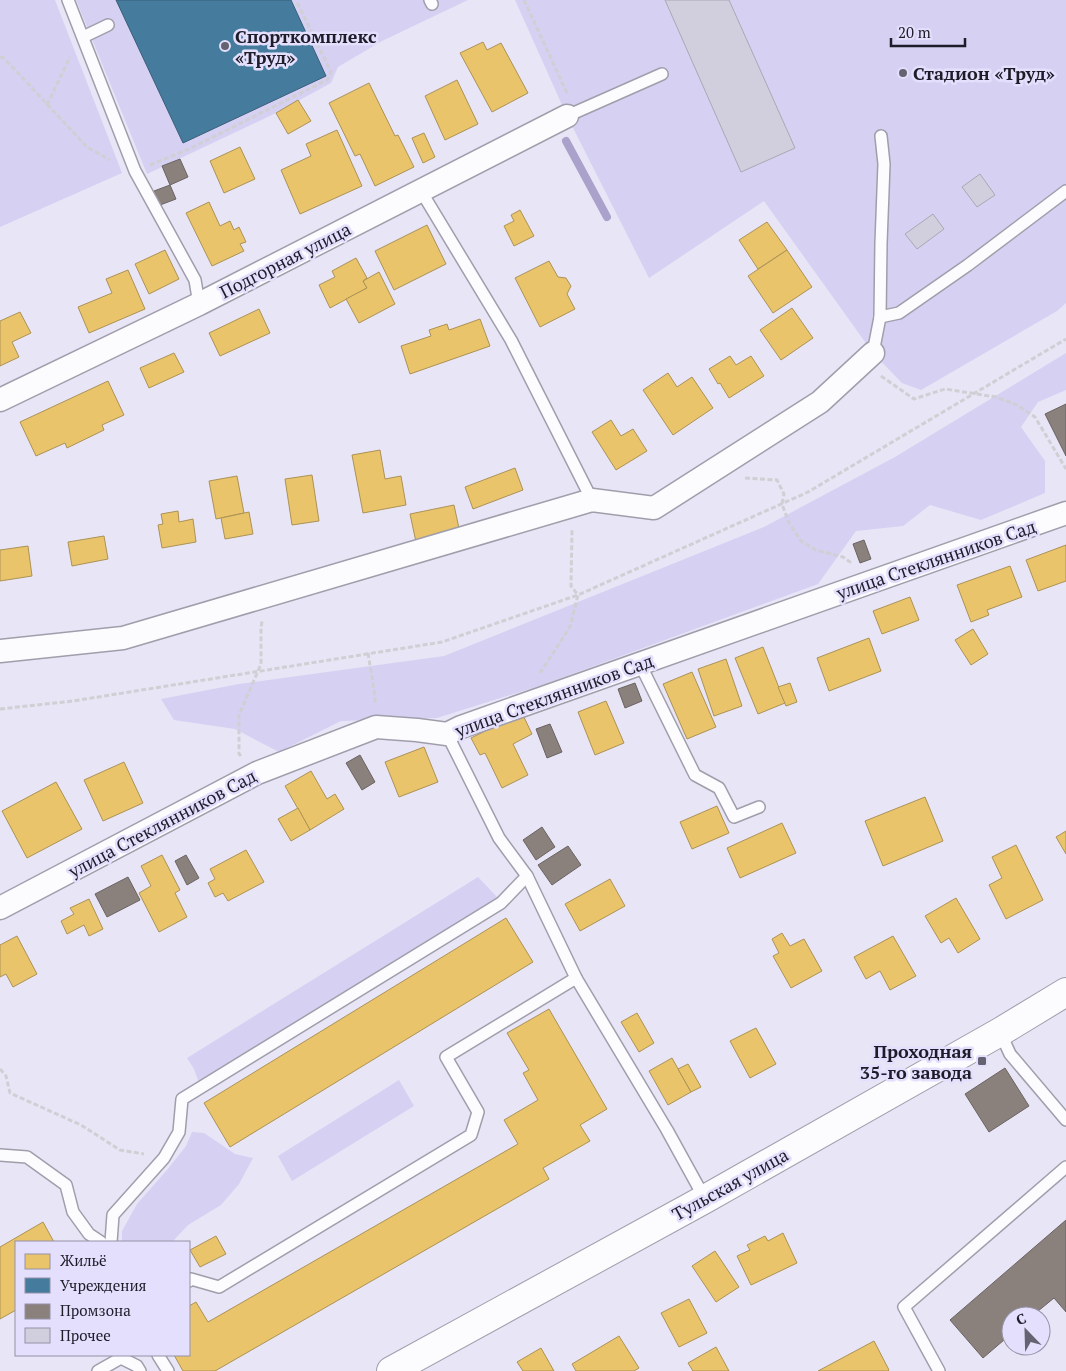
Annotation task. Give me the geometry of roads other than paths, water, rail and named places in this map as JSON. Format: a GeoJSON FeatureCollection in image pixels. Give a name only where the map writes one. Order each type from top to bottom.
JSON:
{"type":"FeatureCollection","features":[{"type":"Feature","properties":{"kind":"main road","name":"Тульская улица"},"geometry":{"type":"LineString","coordinates":[[391,1371],[705,1199],[1000,1032],[1066,992]]}},
{"type":"Feature","properties":{"kind":"street","name":"Подгорная улица"},"geometry":{"type":"LineString","coordinates":[[0,400],[199,304],[572,114]]}},
{"type":"Feature","properties":{"kind":"street"},"geometry":{"type":"LineString","coordinates":[[0,651],[123,638],[592,500],[654,508],[820,402],[868,358]]}},
{"type":"Feature","properties":{"kind":"street","name":"улица Стеклянников Сад"},"geometry":{"type":"LineString","coordinates":[[0,908],[257,773],[376,728],[447,734],[460,727],[1066,513]]}},
{"type":"Feature","properties":{"kind":"lane"},"geometry":{"type":"LineString","coordinates":[[68,0],[135,171],[195,280],[199,304]]}},
{"type":"Feature","properties":{"kind":"lane"},"geometry":{"type":"LineString","coordinates":[[83,37],[108,25]]}},
{"type":"Feature","properties":{"kind":"lane"},"geometry":{"type":"LineString","coordinates":[[572,114],[662,74]]}},
{"type":"Feature","properties":{"kind":"lane"},"geometry":{"type":"LineString","coordinates":[[868,358],[880,317],[884,164],[881,136]]}},
{"type":"Feature","properties":{"kind":"lane"},"geometry":{"type":"LineString","coordinates":[[421,191],[511,340],[592,500]]}},
{"type":"Feature","properties":{"kind":"lane"},"geometry":{"type":"LineString","coordinates":[[880,317],[899,312],[968,266],[1066,191]]}},
{"type":"Feature","properties":{"kind":"lane"},"geometry":{"type":"LineString","coordinates":[[640,664],[695,775],[719,788],[734,817],[759,807]]}},
{"type":"Feature","properties":{"kind":"lane"},"geometry":{"type":"LineString","coordinates":[[447,734],[499,838],[527,876],[576,978],[667,1130],[705,1199]]}},
{"type":"Feature","properties":{"kind":"lane"},"geometry":{"type":"LineString","coordinates":[[111,1241],[113,1215],[164,1158],[179,1132],[182,1099],[501,904],[527,876]]}},
{"type":"Feature","properties":{"kind":"lane"},"geometry":{"type":"LineString","coordinates":[[190,1280],[219,1287],[471,1135],[478,1112],[446,1057],[576,978]]}},
{"type":"Feature","properties":{"kind":"lane"},"geometry":{"type":"LineString","coordinates":[[1000,1032],[1010,1054],[1066,1120]]}},
{"type":"Feature","properties":{"kind":"lane"},"geometry":{"type":"LineString","coordinates":[[0,1155],[27,1157],[66,1185],[73,1212],[89,1234],[100,1241]]}},
{"type":"Feature","properties":{"kind":"lane"},"geometry":{"type":"LineString","coordinates":[[939,1371],[904,1307],[1066,1167]]}},
{"type":"Feature","properties":{"kind":"lane"},"geometry":{"type":"LineString","coordinates":[[159,1356],[168,1371]]}},
{"type":"Feature","properties":{"kind":"lane"},"geometry":{"type":"LineString","coordinates":[[98,1371],[121,1358],[137,1366],[140,1371]]}},
{"type":"Feature","properties":{"kind":"waterway"},"geometry":{"type":"LineString","coordinates":[[566,141],[607,217]]}},
{"type":"Feature","properties":{"kind":"place","name":"Спорткомплекс «Труд»"},"geometry":{"type":"Point","coordinates":[225,46]}},
{"type":"Feature","properties":{"kind":"place","name":"Стадион «Труд»"},"geometry":{"type":"Point","coordinates":[903,73]}},
{"type":"Feature","properties":{"kind":"place","name":"Проходная 35-го завода"},"geometry":{"type":"Point","coordinates":[982,1061]}}]}
